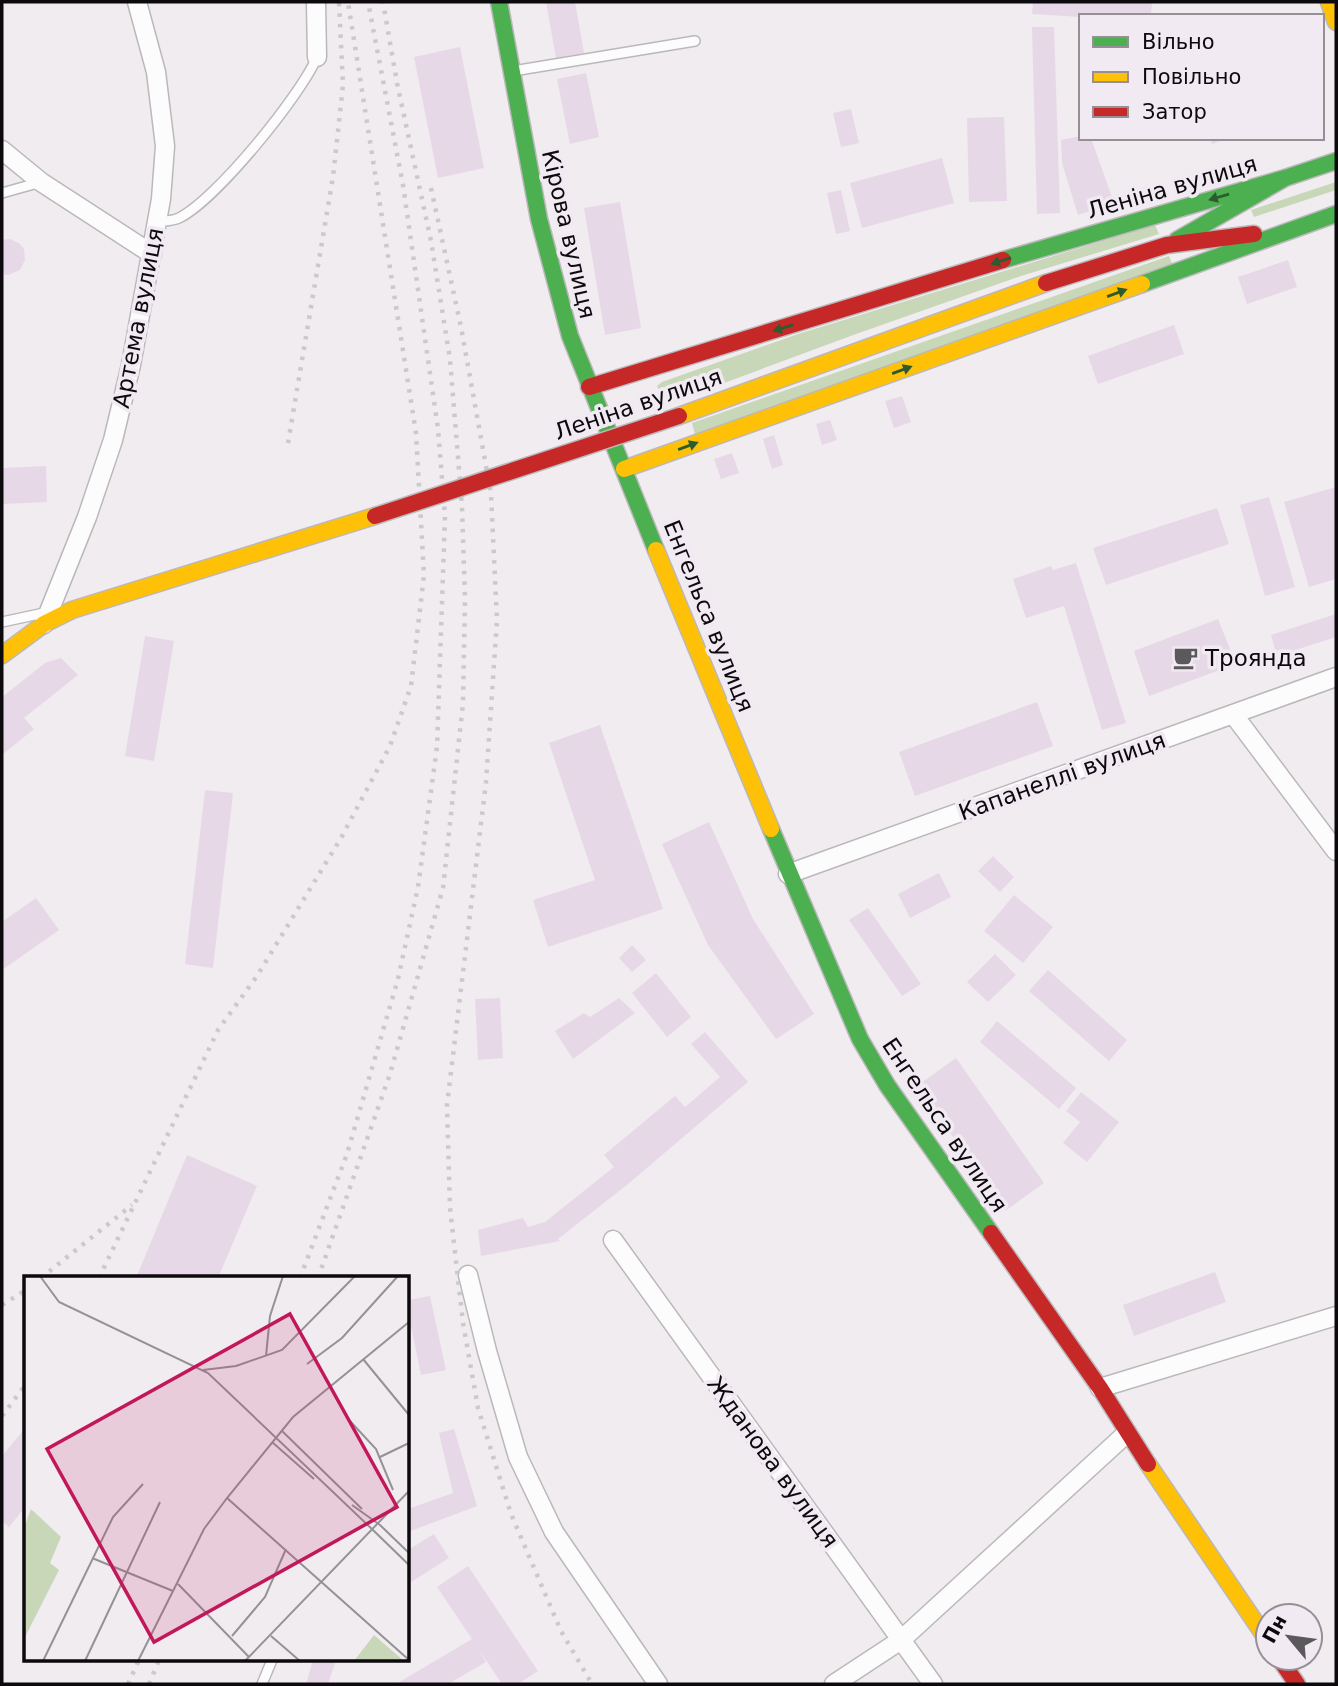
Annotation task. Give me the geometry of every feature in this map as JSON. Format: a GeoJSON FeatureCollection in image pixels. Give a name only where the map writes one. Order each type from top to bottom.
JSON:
{"type":"FeatureCollection","features":[{"type":"Feature","properties":{"kind":"street","name":"Артема вулиця"},"geometry":{"type":"LineString","coordinates":[[47,618],[87,517],[113,440],[131,365],[158,222],[165,146],[156,72],[137,2]]}},
{"type":"Feature","properties":{"kind":"street"},"geometry":{"type":"LineString","coordinates":[[316,2],[317,57]]}},
{"type":"Feature","properties":{"kind":"street","name":"Кірова вулиця"},"geometry":{"type":"LineString","coordinates":[[499,2],[542,232],[570,336],[624,469]]}},
{"type":"Feature","properties":{"kind":"street"},"geometry":{"type":"LineString","coordinates":[[1329,2],[1336,22]]}},
{"type":"Feature","properties":{"kind":"street"},"geometry":{"type":"LineString","coordinates":[[2,150],[41,182],[152,254]]}},
{"type":"Feature","properties":{"kind":"street"},"geometry":{"type":"LineString","coordinates":[[1167,245],[1285,178],[1336,161]]}},
{"type":"Feature","properties":{"kind":"street","name":"Леніна вулиця"},"geometry":{"type":"LineString","coordinates":[[589,387],[1071,239],[1285,178]]}},
{"type":"Feature","properties":{"kind":"street","name":"Леніна вулиця"},"geometry":{"type":"LineString","coordinates":[[624,469],[1336,214]]}},
{"type":"Feature","properties":{"kind":"street","name":"Леніна вулиця"},"geometry":{"type":"LineString","coordinates":[[2,655],[47,618],[375,516],[679,416],[1066,276],[1167,245],[1299,229]]}},
{"type":"Feature","properties":{"kind":"street","name":"Енгельса вулиця"},"geometry":{"type":"LineString","coordinates":[[624,469],[788,874],[860,1039],[887,1085],[1100,1388],[1127,1433],[1254,1621]]}},
{"type":"Feature","properties":{"kind":"street","name":"Капанеллі вулиця"},"geometry":{"type":"LineString","coordinates":[[788,874],[1336,677]]}},
{"type":"Feature","properties":{"kind":"street"},"geometry":{"type":"LineString","coordinates":[[1234,714],[1336,851]]}},
{"type":"Feature","properties":{"kind":"street","name":"Жданова вулиця"},"geometry":{"type":"LineString","coordinates":[[613,1240],[933,1684]]}},
{"type":"Feature","properties":{"kind":"street"},"geometry":{"type":"LineString","coordinates":[[468,1275],[487,1351],[519,1457],[554,1532],[658,1684]]}},
{"type":"Feature","properties":{"kind":"street"},"geometry":{"type":"LineString","coordinates":[[1100,1388],[1336,1316]]}},
{"type":"Feature","properties":{"kind":"street"},"geometry":{"type":"LineString","coordinates":[[834,1684],[901,1640],[1127,1433]]}},
{"type":"Feature","properties":{"kind":"lane"},"geometry":{"type":"LineString","coordinates":[[511,72],[695,41]]}},
{"type":"Feature","properties":{"kind":"lane"},"geometry":{"type":"LineString","coordinates":[[158,222],[178,218],[200,203],[236,166],[262,138],[298,90],[317,57]]}},
{"type":"Feature","properties":{"kind":"lane"},"geometry":{"type":"LineString","coordinates":[[2,193],[41,182]]}},
{"type":"Feature","properties":{"kind":"lane"},"geometry":{"type":"LineString","coordinates":[[2,622],[47,618]]}},
{"type":"Feature","properties":{"kind":"lane"},"geometry":{"type":"LineString","coordinates":[[262,1684],[271,1662]]}},
{"type":"Feature","properties":{"kind":"green space"},"geometry":{"type":"Polygon","coordinates":[[[1336,182],[1336,190],[1254,217],[1251,210],[1336,182]]]}},
{"type":"Feature","properties":{"kind":"green space"},"geometry":{"type":"Polygon","coordinates":[[[1155,225],[1159,234],[1021,276],[670,403],[663,401],[657,386],[798,334],[1155,225]]]}},
{"type":"Feature","properties":{"kind":"green space"},"geometry":{"type":"Polygon","coordinates":[[[1169,256],[1173,266],[695,435],[692,423],[1169,256]]]}},
{"type":"Feature","properties":{"kind":"building"},"geometry":{"type":"Polygon","coordinates":[[[546,2],[575,2],[584,53],[556,58],[546,2]]]}},
{"type":"Feature","properties":{"kind":"building"},"geometry":{"type":"Polygon","coordinates":[[[1033,2],[1152,2],[1151,14],[1079,14],[1079,17],[1032,14],[1033,2]]]}},
{"type":"Feature","properties":{"kind":"building"},"geometry":{"type":"Polygon","coordinates":[[[1032,27],[1054,27],[1060,213],[1037,214],[1032,27]]]}},
{"type":"Feature","properties":{"kind":"building"},"geometry":{"type":"Polygon","coordinates":[[[460,47],[484,168],[438,178],[414,57],[460,47]]]}},
{"type":"Feature","properties":{"kind":"building"},"geometry":{"type":"Polygon","coordinates":[[[586,73],[599,137],[570,144],[557,79],[586,73]]]}},
{"type":"Feature","properties":{"kind":"building"},"geometry":{"type":"Polygon","coordinates":[[[851,109],[859,143],[841,147],[833,113],[851,109]]]}},
{"type":"Feature","properties":{"kind":"building"},"geometry":{"type":"Polygon","coordinates":[[[1004,117],[1007,201],[969,202],[967,118],[1004,117]]]}},
{"type":"Feature","properties":{"kind":"building"},"geometry":{"type":"Polygon","coordinates":[[[1079,136],[1079,140],[1092,140],[1114,203],[1078,215],[1062,163],[1061,140],[1079,136]]]}},
{"type":"Feature","properties":{"kind":"building"},"geometry":{"type":"Polygon","coordinates":[[[942,158],[954,203],[862,228],[850,183],[942,158]]]}},
{"type":"Feature","properties":{"kind":"building"},"geometry":{"type":"Polygon","coordinates":[[[841,190],[850,231],[836,234],[827,193],[841,190]]]}},
{"type":"Feature","properties":{"kind":"building"},"geometry":{"type":"Polygon","coordinates":[[[620,202],[641,328],[605,335],[584,208],[620,202]]]}},
{"type":"Feature","properties":{"kind":"building"},"geometry":{"type":"Polygon","coordinates":[[[10,239],[24,249],[25,260],[20,270],[8,275],[3,274],[2,240],[10,239]]]}},
{"type":"Feature","properties":{"kind":"building"},"geometry":{"type":"Polygon","coordinates":[[[1288,260],[1297,287],[1247,304],[1238,277],[1288,260]]]}},
{"type":"Feature","properties":{"kind":"building"},"geometry":{"type":"Polygon","coordinates":[[[1174,325],[1184,354],[1098,384],[1088,356],[1174,325]]]}},
{"type":"Feature","properties":{"kind":"building"},"geometry":{"type":"Polygon","coordinates":[[[902,396],[911,422],[894,428],[885,401],[902,396]]]}},
{"type":"Feature","properties":{"kind":"building"},"geometry":{"type":"Polygon","coordinates":[[[830,420],[837,440],[822,445],[816,424],[830,420]]]}},
{"type":"Feature","properties":{"kind":"building"},"geometry":{"type":"Polygon","coordinates":[[[774,435],[783,465],[772,469],[763,439],[774,435]]]}},
{"type":"Feature","properties":{"kind":"building"},"geometry":{"type":"Polygon","coordinates":[[[732,453],[739,473],[721,479],[714,459],[732,453]]]}},
{"type":"Feature","properties":{"kind":"building"},"geometry":{"type":"Polygon","coordinates":[[[46,466],[47,502],[2,504],[2,468],[46,466]]]}},
{"type":"Feature","properties":{"kind":"building"},"geometry":{"type":"Polygon","coordinates":[[[1336,487],[1336,579],[1309,587],[1284,502],[1336,487]]]}},
{"type":"Feature","properties":{"kind":"building"},"geometry":{"type":"Polygon","coordinates":[[[1269,497],[1295,587],[1265,596],[1240,505],[1269,497]]]}},
{"type":"Feature","properties":{"kind":"building"},"geometry":{"type":"Polygon","coordinates":[[[1217,508],[1229,544],[1106,585],[1093,548],[1217,508]]]}},
{"type":"Feature","properties":{"kind":"building"},"geometry":{"type":"Polygon","coordinates":[[[1076,563],[1126,723],[1102,730],[1064,606],[1026,618],[1013,579],[1051,566],[1053,570],[1076,563]]]}},
{"type":"Feature","properties":{"kind":"building"},"geometry":{"type":"Polygon","coordinates":[[[1336,614],[1336,637],[1277,656],[1271,635],[1336,614]]]}},
{"type":"Feature","properties":{"kind":"building","name":"Троянда"},"geometry":{"type":"Polygon","coordinates":[[[1218,619],[1236,664],[1149,696],[1134,651],[1218,619]]]}},
{"type":"Feature","properties":{"kind":"building"},"geometry":{"type":"Polygon","coordinates":[[[145,636],[174,641],[154,761],[125,756],[145,636]]]}},
{"type":"Feature","properties":{"kind":"building"},"geometry":{"type":"Polygon","coordinates":[[[61,658],[78,675],[24,718],[34,729],[2,755],[2,697],[45,663],[61,658]]]}},
{"type":"Feature","properties":{"kind":"building"},"geometry":{"type":"Polygon","coordinates":[[[1037,702],[1053,746],[915,796],[899,752],[1037,702]]]}},
{"type":"Feature","properties":{"kind":"building"},"geometry":{"type":"Polygon","coordinates":[[[600,725],[663,909],[548,947],[533,900],[595,880],[549,743],[600,725]]]}},
{"type":"Feature","properties":{"kind":"building"},"geometry":{"type":"Polygon","coordinates":[[[205,790],[233,793],[213,968],[185,964],[205,790]]]}},
{"type":"Feature","properties":{"kind":"building"},"geometry":{"type":"Polygon","coordinates":[[[709,822],[753,919],[814,1014],[776,1039],[708,945],[662,844],[709,822]]]}},
{"type":"Feature","properties":{"kind":"building"},"geometry":{"type":"Polygon","coordinates":[[[993,856],[1014,877],[1000,892],[978,871],[993,856]]]}},
{"type":"Feature","properties":{"kind":"building"},"geometry":{"type":"Polygon","coordinates":[[[939,873],[951,897],[910,918],[898,894],[939,873]]]}},
{"type":"Feature","properties":{"kind":"building"},"geometry":{"type":"Polygon","coordinates":[[[1014,895],[1053,927],[1023,963],[984,931],[1014,895]]]}},
{"type":"Feature","properties":{"kind":"building"},"geometry":{"type":"Polygon","coordinates":[[[36,898],[59,930],[2,970],[2,922],[36,898]]]}},
{"type":"Feature","properties":{"kind":"building"},"geometry":{"type":"Polygon","coordinates":[[[868,908],[921,984],[902,996],[849,920],[868,908]]]}},
{"type":"Feature","properties":{"kind":"building"},"geometry":{"type":"Polygon","coordinates":[[[632,945],[646,960],[632,972],[619,958],[632,945]]]}},
{"type":"Feature","properties":{"kind":"building"},"geometry":{"type":"Polygon","coordinates":[[[995,954],[1016,975],[988,1002],[967,982],[995,954]]]}},
{"type":"Feature","properties":{"kind":"building"},"geometry":{"type":"Polygon","coordinates":[[[1048,970],[1127,1040],[1109,1061],[1029,991],[1048,970]]]}},
{"type":"Feature","properties":{"kind":"building"},"geometry":{"type":"Polygon","coordinates":[[[656,973],[691,1017],[667,1037],[632,993],[656,973]]]}},
{"type":"Feature","properties":{"kind":"building"},"geometry":{"type":"Polygon","coordinates":[[[500,998],[503,1058],[478,1060],[475,999],[500,998]]]}},
{"type":"Feature","properties":{"kind":"building"},"geometry":{"type":"Polygon","coordinates":[[[619,998],[635,1013],[573,1059],[555,1031],[584,1013],[590,1017],[619,998]]]}},
{"type":"Feature","properties":{"kind":"building"},"geometry":{"type":"Polygon","coordinates":[[[997,1021],[1076,1088],[1059,1109],[980,1042],[997,1021]]]}},
{"type":"Feature","properties":{"kind":"building"},"geometry":{"type":"Polygon","coordinates":[[[705,1032],[748,1082],[628,1184],[558,1239],[560,1241],[481,1256],[478,1230],[523,1218],[528,1227],[545,1222],[614,1167],[604,1155],[675,1096],[685,1107],[720,1077],[691,1044],[705,1032]]]}},
{"type":"Feature","properties":{"kind":"building"},"geometry":{"type":"Polygon","coordinates":[[[956,1058],[1044,1183],[1005,1211],[917,1086],[956,1058]]]}},
{"type":"Feature","properties":{"kind":"building"},"geometry":{"type":"Polygon","coordinates":[[[1081,1092],[1119,1122],[1087,1162],[1063,1143],[1080,1122],[1066,1111],[1081,1092]]]}},
{"type":"Feature","properties":{"kind":"building"},"geometry":{"type":"Polygon","coordinates":[[[187,1155],[257,1186],[219,1276],[137,1276],[187,1155]]]}},
{"type":"Feature","properties":{"kind":"building"},"geometry":{"type":"Polygon","coordinates":[[[1215,1272],[1226,1302],[1134,1336],[1123,1305],[1215,1272]]]}},
{"type":"Feature","properties":{"kind":"building"},"geometry":{"type":"Polygon","coordinates":[[[430,1296],[446,1370],[421,1375],[410,1322],[410,1300],[430,1296]]]}},
{"type":"Feature","properties":{"kind":"building"},"geometry":{"type":"Polygon","coordinates":[[[24,1429],[24,1508],[9,1527],[2,1521],[2,1456],[24,1429]]]}},
{"type":"Feature","properties":{"kind":"building"},"geometry":{"type":"Polygon","coordinates":[[[454,1429],[477,1506],[410,1531],[410,1508],[453,1493],[439,1433],[454,1429]]]}},
{"type":"Feature","properties":{"kind":"building"},"geometry":{"type":"Polygon","coordinates":[[[434,1534],[449,1558],[410,1583],[410,1549],[434,1534]]]}},
{"type":"Feature","properties":{"kind":"building"},"geometry":{"type":"Polygon","coordinates":[[[468,1566],[538,1671],[518,1684],[502,1684],[480,1651],[486,1662],[448,1684],[396,1684],[472,1639],[437,1587],[468,1566]]]}},
{"type":"Feature","properties":{"kind":"building"},"geometry":{"type":"Polygon","coordinates":[[[312,1662],[335,1662],[328,1684],[306,1684],[312,1662]]]}},
{"type":"Feature","properties":{"kind":"railway"},"geometry":{"type":"LineString","coordinates":[[288,443],[333,177],[343,85],[339,2]]}},
{"type":"Feature","properties":{"kind":"railway"},"geometry":{"type":"LineString","coordinates":[[100,1276],[218,1030],[257,976],[341,838],[390,746],[411,686],[424,575],[416,433],[348,2]]}},
{"type":"Feature","properties":{"kind":"railway"},"geometry":{"type":"LineString","coordinates":[[301,1276],[347,1154],[398,979],[418,887],[437,747],[445,516],[438,429],[403,185],[368,2]]}},
{"type":"Feature","properties":{"kind":"railway"},"geometry":{"type":"LineString","coordinates":[[319,1276],[390,1074],[443,888],[463,703],[465,599],[462,507],[450,359],[431,241],[397,83],[383,2]]}},
{"type":"Feature","properties":{"kind":"railway"},"geometry":{"type":"LineString","coordinates":[[431,188],[461,327],[491,494],[497,620],[486,782],[447,1105],[450,1208],[463,1323],[478,1408],[511,1514],[561,1631],[592,1684]]}},
{"type":"Feature","properties":{"kind":"railway"},"geometry":{"type":"LineString","coordinates":[[43,1276],[132,1205]]}},
{"type":"Feature","properties":{"kind":"railway"},"geometry":{"type":"LineString","coordinates":[[2,1305],[24,1291]]}},
{"type":"Feature","properties":{"kind":"railway"},"geometry":{"type":"LineString","coordinates":[[2,1416],[24,1387]]}},
{"type":"Feature","properties":{"kind":"railway"},"geometry":{"type":"LineString","coordinates":[[128,1684],[138,1662]]}},
{"type":"Feature","properties":{"kind":"railway"},"geometry":{"type":"LineString","coordinates":[[149,1684],[158,1662]]}},
{"type":"Feature","properties":{"kind":"traffic: fast"},"geometry":{"type":"LineString","coordinates":[[499,2],[539,219],[570,336],[656,550]]}},
{"type":"Feature","properties":{"kind":"traffic: fast"},"geometry":{"type":"LineString","coordinates":[[1177,240],[1285,178],[1336,161]]}},
{"type":"Feature","properties":{"kind":"traffic: fast"},"geometry":{"type":"LineString","coordinates":[[1003,260],[1285,178]]}},
{"type":"Feature","properties":{"kind":"traffic: fast"},"geometry":{"type":"LineString","coordinates":[[1142,284],[1336,214]]}},
{"type":"Feature","properties":{"kind":"traffic: fast"},"geometry":{"type":"LineString","coordinates":[[771,829],[860,1039],[887,1085],[991,1233]]}},
{"type":"Feature","properties":{"kind":"traffic: slow"},"geometry":{"type":"LineString","coordinates":[[1329,2],[1336,22]]}},
{"type":"Feature","properties":{"kind":"traffic: slow"},"geometry":{"type":"LineString","coordinates":[[679,416],[1046,283]]}},
{"type":"Feature","properties":{"kind":"traffic: slow"},"geometry":{"type":"LineString","coordinates":[[624,469],[1142,284]]}},
{"type":"Feature","properties":{"kind":"traffic: slow"},"geometry":{"type":"LineString","coordinates":[[2,655],[44,624],[72,610],[375,516]]}},
{"type":"Feature","properties":{"kind":"traffic: slow"},"geometry":{"type":"LineString","coordinates":[[656,550],[771,829]]}},
{"type":"Feature","properties":{"kind":"traffic: slow"},"geometry":{"type":"LineString","coordinates":[[1148,1464],[1254,1620]]}},
{"type":"Feature","properties":{"kind":"traffic: jam"},"geometry":{"type":"LineString","coordinates":[[1046,283],[1167,245],[1254,234]]}},
{"type":"Feature","properties":{"kind":"traffic: jam"},"geometry":{"type":"LineString","coordinates":[[589,387],[1003,260]]}},
{"type":"Feature","properties":{"kind":"traffic: jam"},"geometry":{"type":"LineString","coordinates":[[375,516],[679,416]]}},
{"type":"Feature","properties":{"kind":"traffic: jam"},"geometry":{"type":"LineString","coordinates":[[991,1233],[1100,1388],[1148,1464]]}},
{"type":"Feature","properties":{"kind":"traffic: jam"},"geometry":{"type":"LineString","coordinates":[[1289,1672],[1297,1684]]}},
{"type":"Feature","properties":{"kind":"place","name":"Троянда"},"geometry":{"type":"Point","coordinates":[1185,658]}}]}
